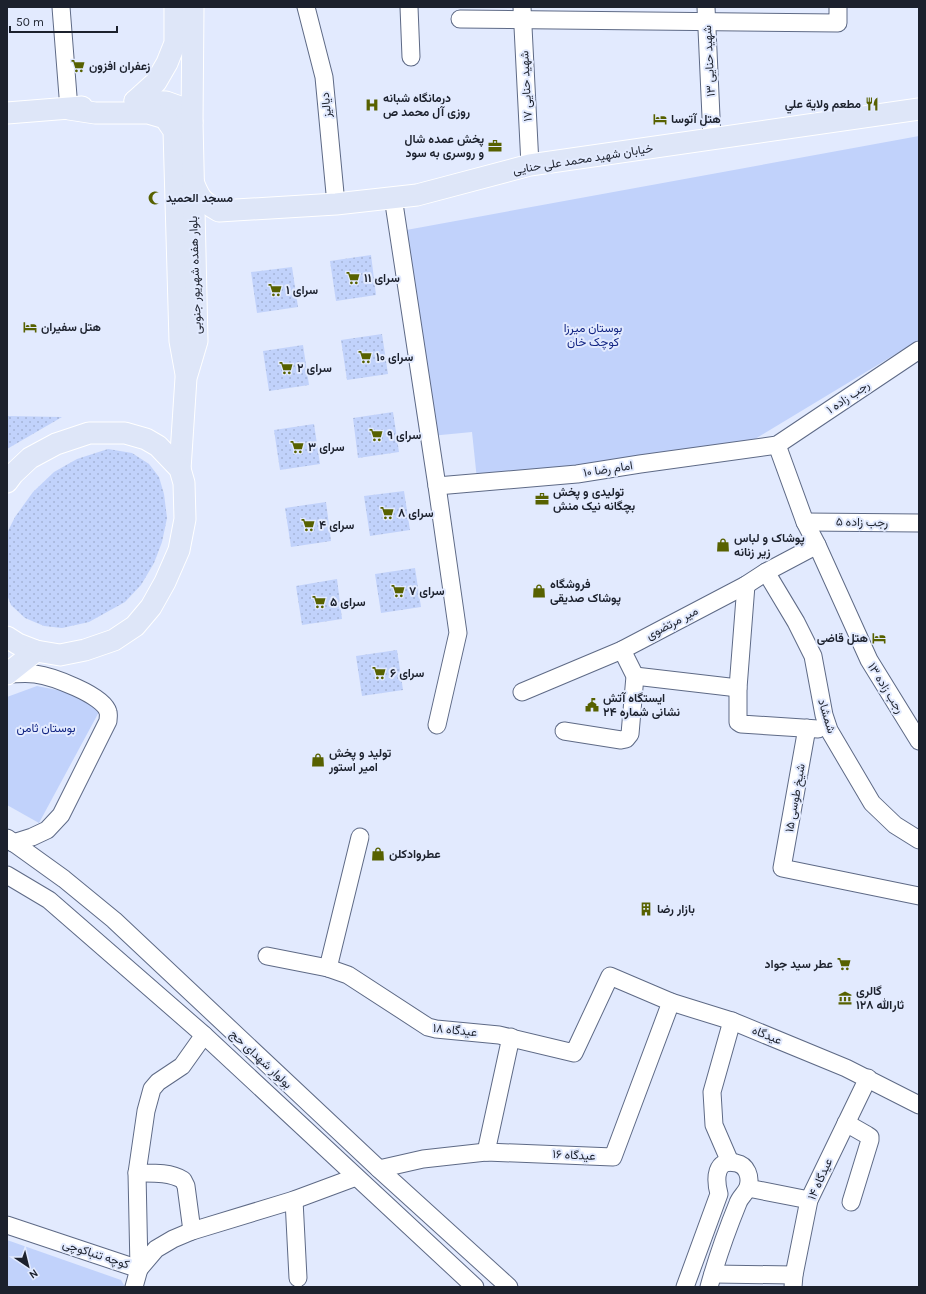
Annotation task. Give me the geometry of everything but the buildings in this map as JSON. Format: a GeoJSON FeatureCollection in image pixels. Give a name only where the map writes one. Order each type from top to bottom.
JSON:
{"type":"FeatureCollection","features":[{"type":"Feature","properties":{"kind":"main road"},"geometry":{"type":"LineString","coordinates":[[135,101],[156,82],[168,63],[175,43],[174,7]]}},
{"type":"Feature","properties":{"kind":"main road","name":"بلوار هفده شهریور جنوبی"},"geometry":{"type":"LineString","coordinates":[[7,637],[36,652],[60,655],[85,650],[114,640],[135,626],[151,607],[165,582],[179,550],[185,520],[184,483],[180,469],[186,378],[197,341],[192,179],[193,7]]}},
{"type":"Feature","properties":{"kind":"main road"},"geometry":{"type":"LineString","coordinates":[[7,113],[69,109],[135,101],[166,102],[180,107],[192,122]]}},
{"type":"Feature","properties":{"kind":"main road"},"geometry":{"type":"LineString","coordinates":[[69,109],[95,113],[148,113],[165,118],[174,131],[180,341],[186,378]]}},
{"type":"Feature","properties":{"kind":"main road","name":"خیابان شهید محمد علی حنایی"},"geometry":{"type":"LineString","coordinates":[[192,179],[199,197],[207,205],[219,211],[336,204],[417,195],[530,165],[919,109]]}},
{"type":"Feature","properties":{"kind":"main road"},"geometry":{"type":"LineString","coordinates":[[7,482],[13,474],[30,458],[56,444],[89,433],[125,433],[146,439],[158,446],[180,469]]}},
{"type":"Feature","properties":{"kind":"main road"},"geometry":{"type":"LineString","coordinates":[[7,674],[36,652]]}},
{"type":"Feature","properties":{"kind":"street"},"geometry":{"type":"LineString","coordinates":[[61,7],[69,109]]}},
{"type":"Feature","properties":{"kind":"street","name":"دیالیز"},"geometry":{"type":"LineString","coordinates":[[306,7],[324,77],[336,204]]}},
{"type":"Feature","properties":{"kind":"street"},"geometry":{"type":"LineString","coordinates":[[409,7],[411,57]]}},
{"type":"Feature","properties":{"kind":"street"},"geometry":{"type":"LineString","coordinates":[[460,19],[522,13],[838,15]]}},
{"type":"Feature","properties":{"kind":"street","name":"شهید حنایی ۱۷"},"geometry":{"type":"LineString","coordinates":[[522,13],[530,165]]}},
{"type":"Feature","properties":{"kind":"street","name":"شهید حنایی ۱۳"},"geometry":{"type":"LineString","coordinates":[[706,14],[712,139]]}},
{"type":"Feature","properties":{"kind":"street"},"geometry":{"type":"LineString","coordinates":[[394,197],[458,633],[437,726]]}},
{"type":"Feature","properties":{"kind":"street","name":"رجب زاده ۱"},"geometry":{"type":"LineString","coordinates":[[777,445],[919,350]]}},
{"type":"Feature","properties":{"kind":"street","name":"امام رضا ۱۰"},"geometry":{"type":"LineString","coordinates":[[437,486],[577,474],[777,445]]}},
{"type":"Feature","properties":{"kind":"street","name":"رجب زاده ۱۳"},"geometry":{"type":"LineString","coordinates":[[777,445],[805,522],[817,545],[869,660],[919,740]]}},
{"type":"Feature","properties":{"kind":"street","name":"رجب زاده ۵"},"geometry":{"type":"LineString","coordinates":[[805,522],[919,523]]}},
{"type":"Feature","properties":{"kind":"street","name":"میر مرتضوی"},"geometry":{"type":"LineString","coordinates":[[522,692],[622,650],[746,585],[766,572],[817,545]]}},
{"type":"Feature","properties":{"kind":"street","name":"شمشاد"},"geometry":{"type":"LineString","coordinates":[[766,572],[796,622],[813,656],[828,730],[872,803],[895,825],[919,840]]}},
{"type":"Feature","properties":{"kind":"street"},"geometry":{"type":"LineString","coordinates":[[746,585],[738,688],[738,722],[741,724],[828,730]]}},
{"type":"Feature","properties":{"kind":"street"},"geometry":{"type":"LineString","coordinates":[[564,731],[620,740],[626,739],[630,734],[635,676],[622,650]]}},
{"type":"Feature","properties":{"kind":"street"},"geometry":{"type":"LineString","coordinates":[[7,674],[34,674],[54,678],[74,686],[102,702],[108,711],[108,721],[61,815],[46,830],[32,837],[10,840]]}},
{"type":"Feature","properties":{"kind":"street"},"geometry":{"type":"LineString","coordinates":[[635,676],[738,688]]}},
{"type":"Feature","properties":{"kind":"street","name":"۱۵ شیخ طوسی"},"geometry":{"type":"LineString","coordinates":[[807,728],[782,868],[919,896]]}},
{"type":"Feature","properties":{"kind":"street"},"geometry":{"type":"LineString","coordinates":[[328,968],[360,837]]}},
{"type":"Feature","properties":{"kind":"street","name":"بولوار شهدای حج"},"geometry":{"type":"LineString","coordinates":[[10,840],[64,879],[114,920],[379,1169],[509,1287]]}},
{"type":"Feature","properties":{"kind":"street","name":"بولوار شهدای حج"},"geometry":{"type":"LineString","coordinates":[[7,875],[49,900],[204,1035],[356,1178],[475,1287]]}},
{"type":"Feature","properties":{"kind":"street","name":"عیدگاه ۱۸"},"geometry":{"type":"LineString","coordinates":[[267,956],[328,968],[348,975],[428,1027],[436,1030],[499,1035],[574,1052],[610,976]]}},
{"type":"Feature","properties":{"kind":"street","name":"عیدگاه"},"geometry":{"type":"LineString","coordinates":[[610,976],[670,1002],[732,1021],[846,1068],[919,1105]]}},
{"type":"Feature","properties":{"kind":"street","name":"عیدگاه ۱۶"},"geometry":{"type":"LineString","coordinates":[[379,1169],[423,1159],[486,1152],[613,1157],[670,1002]]}},
{"type":"Feature","properties":{"kind":"street"},"geometry":{"type":"LineString","coordinates":[[730,1162],[714,1125],[712,1092],[732,1021]]}},
{"type":"Feature","properties":{"kind":"street"},"geometry":{"type":"LineString","coordinates":[[134,1287],[139,1269],[137,1173],[146,1111],[152,1089],[158,1082],[182,1066],[204,1035]]}},
{"type":"Feature","properties":{"kind":"street"},"geometry":{"type":"LineString","coordinates":[[486,1152],[511,1037]]}},
{"type":"Feature","properties":{"kind":"street","name":"عیدگاه ۱۴"},"geometry":{"type":"LineString","coordinates":[[794,1281],[809,1200],[868,1078]]}},
{"type":"Feature","properties":{"kind":"street"},"geometry":{"type":"LineString","coordinates":[[846,1123],[870,1137],[851,1202]]}},
{"type":"Feature","properties":{"kind":"street"},"geometry":{"type":"LineString","coordinates":[[685,1287],[719,1194],[716,1184],[716,1173],[722,1166],[730,1162],[739,1163],[746,1168],[749,1177],[748,1188],[740,1197],[711,1281],[794,1281]]}},
{"type":"Feature","properties":{"kind":"street"},"geometry":{"type":"LineString","coordinates":[[137,1173],[156,1173],[178,1177],[184,1180],[192,1231]]}},
{"type":"Feature","properties":{"kind":"street"},"geometry":{"type":"LineString","coordinates":[[139,1269],[156,1249],[173,1239],[192,1231],[294,1200],[356,1178]]}},
{"type":"Feature","properties":{"kind":"street"},"geometry":{"type":"LineString","coordinates":[[748,1188],[809,1200]]}},
{"type":"Feature","properties":{"kind":"street"},"geometry":{"type":"LineString","coordinates":[[294,1200],[298,1278]]}},
{"type":"Feature","properties":{"kind":"street","name":"کوچه تنباکوچی"},"geometry":{"type":"LineString","coordinates":[[7,1225],[139,1269]]}},
{"type":"Feature","properties":{"kind":"green space","name":"بوستان میرزا کوچک خان"},"geometry":{"type":"Polygon","coordinates":[[[919,136],[919,340],[750,442],[478,489],[472,432],[420,437],[390,233],[919,136]]]}},
{"type":"Feature","properties":{"kind":"green space"},"geometry":{"type":"Polygon","coordinates":[[[371,255],[376,295],[336,301],[330,261],[371,255]]]}},
{"type":"Feature","properties":{"kind":"green space"},"geometry":{"type":"Polygon","coordinates":[[[292,267],[298,307],[257,313],[251,272],[292,267]]]}},
{"type":"Feature","properties":{"kind":"green space"},"geometry":{"type":"Polygon","coordinates":[[[382,334],[388,374],[347,380],[341,340],[382,334]]]}},
{"type":"Feature","properties":{"kind":"green space"},"geometry":{"type":"Polygon","coordinates":[[[303,345],[309,385],[269,391],[263,351],[303,345]]]}},
{"type":"Feature","properties":{"kind":"green space"},"geometry":{"type":"Polygon","coordinates":[[[393,412],[399,452],[358,458],[353,418],[393,412]]]}},
{"type":"Feature","properties":{"kind":"green space"},"geometry":{"type":"Polygon","coordinates":[[[7,416],[62,417],[7,449],[7,416]]]}},
{"type":"Feature","properties":{"kind":"green space"},"geometry":{"type":"Polygon","coordinates":[[[314,424],[320,464],[280,470],[274,430],[314,424]]]}},
{"type":"Feature","properties":{"kind":"green space"},"geometry":{"type":"Polygon","coordinates":[[[108,449],[132,453],[149,464],[159,477],[164,494],[167,518],[162,542],[154,563],[141,585],[125,602],[89,622],[62,628],[44,626],[25,618],[11,605],[7,595],[7,533],[15,517],[33,492],[54,472],[77,459],[108,449]]]}},
{"type":"Feature","properties":{"kind":"green space"},"geometry":{"type":"Polygon","coordinates":[[[404,491],[410,530],[370,536],[364,496],[404,491]]]}},
{"type":"Feature","properties":{"kind":"green space"},"geometry":{"type":"Polygon","coordinates":[[[326,502],[331,541],[291,547],[285,508],[326,502]]]}},
{"type":"Feature","properties":{"kind":"green space"},"geometry":{"type":"Polygon","coordinates":[[[415,568],[421,607],[381,613],[375,574],[415,568]]]}},
{"type":"Feature","properties":{"kind":"green space"},"geometry":{"type":"Polygon","coordinates":[[[337,579],[342,619],[302,625],[296,586],[337,579]]]}},
{"type":"Feature","properties":{"kind":"green space"},"geometry":{"type":"Polygon","coordinates":[[[397,650],[403,690],[362,696],[356,656],[397,650]]]}},
{"type":"Feature","properties":{"kind":"green space","name":"بوستان ثامن"},"geometry":{"type":"Polygon","coordinates":[[[37,686],[67,692],[100,710],[39,823],[7,805],[7,697],[37,686]]]}},
{"type":"Feature","properties":{"kind":"green space"},"geometry":{"type":"Polygon","coordinates":[[[7,1240],[121,1280],[125,1287],[7,1287],[7,1240]]]}},
{"type":"Feature","properties":{"kind":"place","name":"زعفران افزون"},"geometry":{"type":"Point","coordinates":[78,66]}},
{"type":"Feature","properties":{"kind":"place","name":"مطعم ولاية علي"},"geometry":{"type":"Point","coordinates":[872,104]}},
{"type":"Feature","properties":{"kind":"place","name":"درمانگاه شبانه روزی آل محمد ص"},"geometry":{"type":"Point","coordinates":[372,105]}},
{"type":"Feature","properties":{"kind":"place","name":"هتل آتوسا"},"geometry":{"type":"Point","coordinates":[660,119]}},
{"type":"Feature","properties":{"kind":"place","name":"پخش عمده شال و روسری به سود"},"geometry":{"type":"Point","coordinates":[495,146]}},
{"type":"Feature","properties":{"kind":"place","name":"مسجد الحمید"},"geometry":{"type":"Point","coordinates":[155,198]}},
{"type":"Feature","properties":{"kind":"place","name":"سرای ۱۱"},"geometry":{"type":"Point","coordinates":[353,278]}},
{"type":"Feature","properties":{"kind":"place","name":"سرای ۱"},"geometry":{"type":"Point","coordinates":[275,290]}},
{"type":"Feature","properties":{"kind":"place","name":"هتل سفیران"},"geometry":{"type":"Point","coordinates":[30,327]}},
{"type":"Feature","properties":{"kind":"place","name":"سرای ۱۰"},"geometry":{"type":"Point","coordinates":[365,357]}},
{"type":"Feature","properties":{"kind":"place","name":"سرای ۲"},"geometry":{"type":"Point","coordinates":[286,368]}},
{"type":"Feature","properties":{"kind":"place","name":"سرای ۹"},"geometry":{"type":"Point","coordinates":[376,435]}},
{"type":"Feature","properties":{"kind":"place","name":"سرای ۳"},"geometry":{"type":"Point","coordinates":[297,447]}},
{"type":"Feature","properties":{"kind":"place","name":"تولیدی و پخش بچگانه نیک منش"},"geometry":{"type":"Point","coordinates":[542,499]}},
{"type":"Feature","properties":{"kind":"place","name":"سرای ۸"},"geometry":{"type":"Point","coordinates":[387,513]}},
{"type":"Feature","properties":{"kind":"place","name":"سرای ۴"},"geometry":{"type":"Point","coordinates":[308,525]}},
{"type":"Feature","properties":{"kind":"place","name":"پوشاک و لباس زیر زنانه"},"geometry":{"type":"Point","coordinates":[723,545]}},
{"type":"Feature","properties":{"kind":"place","name":"سرای ۷"},"geometry":{"type":"Point","coordinates":[398,591]}},
{"type":"Feature","properties":{"kind":"place","name":"فروشگاه پوشاک صدیقی"},"geometry":{"type":"Point","coordinates":[539,591]}},
{"type":"Feature","properties":{"kind":"place","name":"سرای ۵"},"geometry":{"type":"Point","coordinates":[319,602]}},
{"type":"Feature","properties":{"kind":"place","name":"هتل قاضی"},"geometry":{"type":"Point","coordinates":[879,638]}},
{"type":"Feature","properties":{"kind":"place","name":"سرای ۶"},"geometry":{"type":"Point","coordinates":[379,673]}},
{"type":"Feature","properties":{"kind":"place","name":"ایستگاه آتش نشانی شماره ۲۴"},"geometry":{"type":"Point","coordinates":[592,705]}},
{"type":"Feature","properties":{"kind":"place","name":"تولید و پخش امیر استور"},"geometry":{"type":"Point","coordinates":[318,760]}},
{"type":"Feature","properties":{"kind":"place","name":"عطروادکلن"},"geometry":{"type":"Point","coordinates":[378,854]}},
{"type":"Feature","properties":{"kind":"place","name":"بازار رضا"},"geometry":{"type":"Point","coordinates":[646,909]}},
{"type":"Feature","properties":{"kind":"place","name":"عطر سید جواد"},"geometry":{"type":"Point","coordinates":[844,964]}},
{"type":"Feature","properties":{"kind":"place","name":"گالری ثارالله ۱۲۸"},"geometry":{"type":"Point","coordinates":[845,998]}}]}
